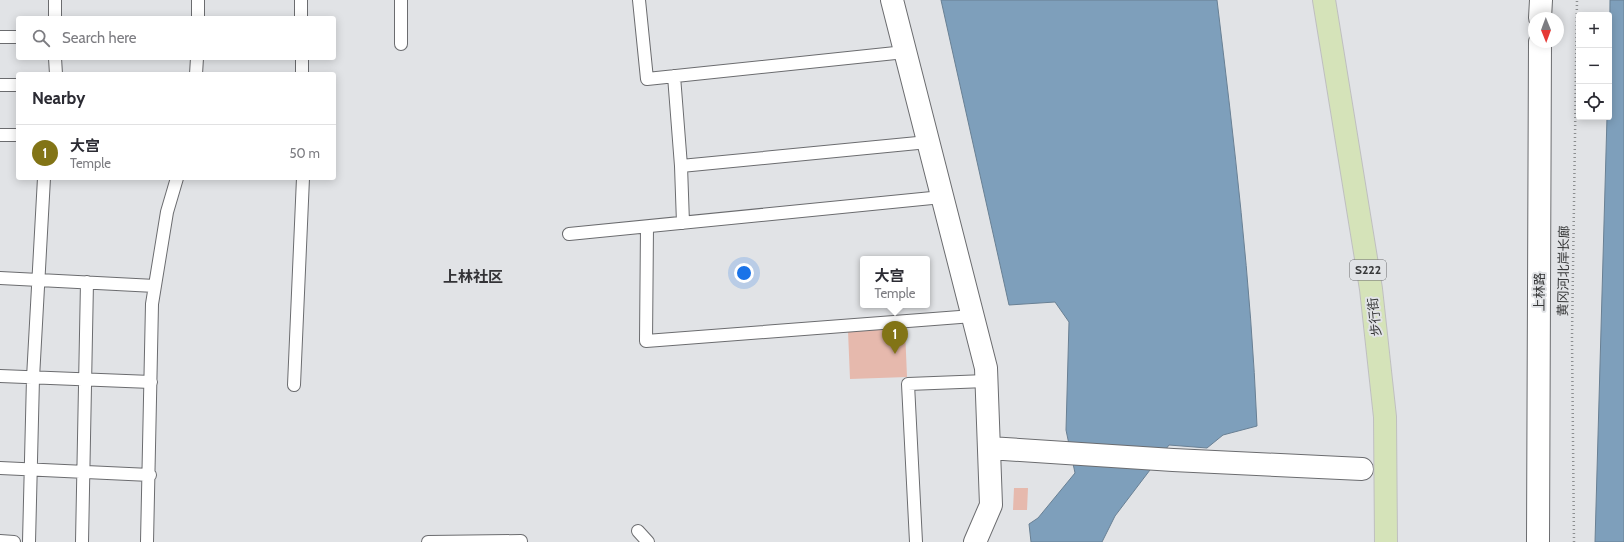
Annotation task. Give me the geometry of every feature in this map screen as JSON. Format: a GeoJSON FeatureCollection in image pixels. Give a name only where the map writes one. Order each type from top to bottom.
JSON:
{"type":"FeatureCollection","features":[{"type":"Feature","properties":{"kind":"main road","name":"步行街"},"geometry":{"type":"LineString","coordinates":[[1324,0],[1372,297],[1385,417],[1386,542]]}},
{"type":"Feature","properties":{"kind":"street"},"geometry":{"type":"LineString","coordinates":[[892,0],[986,368],[991,505],[975,542]]}},
{"type":"Feature","properties":{"kind":"street"},"geometry":{"type":"LineString","coordinates":[[1540,0],[1540,12]]}},
{"type":"Feature","properties":{"kind":"street","name":"上林路"},"geometry":{"type":"LineString","coordinates":[[1538,542],[1540,48]]}},
{"type":"Feature","properties":{"kind":"street"},"geometry":{"type":"LineString","coordinates":[[989,448],[1362,470]]}},
{"type":"Feature","properties":{"kind":"lane"},"geometry":{"type":"LineString","coordinates":[[55,0],[55,16]]}},
{"type":"Feature","properties":{"kind":"lane"},"geometry":{"type":"LineString","coordinates":[[198,0],[198,16]]}},
{"type":"Feature","properties":{"kind":"lane"},"geometry":{"type":"LineString","coordinates":[[301,0],[301,16]]}},
{"type":"Feature","properties":{"kind":"lane"},"geometry":{"type":"LineString","coordinates":[[401,0],[401,44]]}},
{"type":"Feature","properties":{"kind":"lane"},"geometry":{"type":"LineString","coordinates":[[639,0],[647,79],[906,52]]}},
{"type":"Feature","properties":{"kind":"lane"},"geometry":{"type":"LineString","coordinates":[[0,37],[16,37]]}},
{"type":"Feature","properties":{"kind":"lane"},"geometry":{"type":"LineString","coordinates":[[56,60],[56,72]]}},
{"type":"Feature","properties":{"kind":"lane"},"geometry":{"type":"LineString","coordinates":[[196,72],[197,60]]}},
{"type":"Feature","properties":{"kind":"lane"},"geometry":{"type":"LineString","coordinates":[[302,60],[302,72]]}},
{"type":"Feature","properties":{"kind":"lane"},"geometry":{"type":"LineString","coordinates":[[674,76],[681,166],[683,223]]}},
{"type":"Feature","properties":{"kind":"lane"},"geometry":{"type":"LineString","coordinates":[[0,86],[16,86]]}},
{"type":"Feature","properties":{"kind":"lane"},"geometry":{"type":"LineString","coordinates":[[0,135],[16,135]]}},
{"type":"Feature","properties":{"kind":"lane"},"geometry":{"type":"LineString","coordinates":[[681,166],[928,142]]}},
{"type":"Feature","properties":{"kind":"lane"},"geometry":{"type":"LineString","coordinates":[[29,542],[33,378],[44,180]]}},
{"type":"Feature","properties":{"kind":"lane"},"geometry":{"type":"LineString","coordinates":[[147,542],[150,475],[152,304],[167,212],[176,180]]}},
{"type":"Feature","properties":{"kind":"lane"},"geometry":{"type":"LineString","coordinates":[[294,385],[303,180]]}},
{"type":"Feature","properties":{"kind":"lane"},"geometry":{"type":"LineString","coordinates":[[569,234],[942,197]]}},
{"type":"Feature","properties":{"kind":"lane"},"geometry":{"type":"LineString","coordinates":[[647,227],[646,341],[973,316]]}},
{"type":"Feature","properties":{"kind":"lane"},"geometry":{"type":"LineString","coordinates":[[0,278],[156,286]]}},
{"type":"Feature","properties":{"kind":"lane"},"geometry":{"type":"LineString","coordinates":[[82,542],[87,282]]}},
{"type":"Feature","properties":{"kind":"lane"},"geometry":{"type":"LineString","coordinates":[[0,376],[151,382]]}},
{"type":"Feature","properties":{"kind":"lane"},"geometry":{"type":"LineString","coordinates":[[916,542],[908,384],[986,381]]}},
{"type":"Feature","properties":{"kind":"lane"},"geometry":{"type":"LineString","coordinates":[[0,468],[150,475]]}},
{"type":"Feature","properties":{"kind":"lane"},"geometry":{"type":"LineString","coordinates":[[638,531],[648,542]]}},
{"type":"Feature","properties":{"kind":"lane"},"geometry":{"type":"LineString","coordinates":[[0,541],[14,542]]}},
{"type":"Feature","properties":{"kind":"lane"},"geometry":{"type":"LineString","coordinates":[[428,542],[521,541]]}},
{"type":"Feature","properties":{"kind":"path","name":"黄冈河北岸长廊"},"geometry":{"type":"LineString","coordinates":[[1574,542],[1572,337],[1577,0]]}},
{"type":"Feature","properties":{"kind":"water"},"geometry":{"type":"Polygon","coordinates":[[[941,0],[1217,0],[1236,159],[1251,319],[1257,426],[1223,435],[1207,448],[1169,445],[1115,516],[1102,542],[1031,542],[1029,524],[1038,518],[1075,473],[1066,430],[1069,322],[1055,302],[1009,305],[941,0]]]}},
{"type":"Feature","properties":{"kind":"water"},"geometry":{"type":"Polygon","coordinates":[[[1610,0],[1624,0],[1624,542],[1595,542],[1607,120],[1612,120],[1612,12],[1610,12],[1610,0]]]}},
{"type":"Feature","properties":{"kind":"building"},"geometry":{"type":"Polygon","coordinates":[[[905,329],[907,377],[850,379],[848,331],[905,329]]]}},
{"type":"Feature","properties":{"kind":"building"},"geometry":{"type":"Polygon","coordinates":[[[1014,488],[1028,488],[1027,510],[1013,510],[1014,488]]]}},
{"type":"Feature","properties":{"kind":"place","name":"大宫"},"geometry":{"type":"Point","coordinates":[895,354]}},
{"type":"Feature","properties":{"kind":"district","name":"上林社区"},"geometry":{"type":"Point","coordinates":[473,277]}}]}
